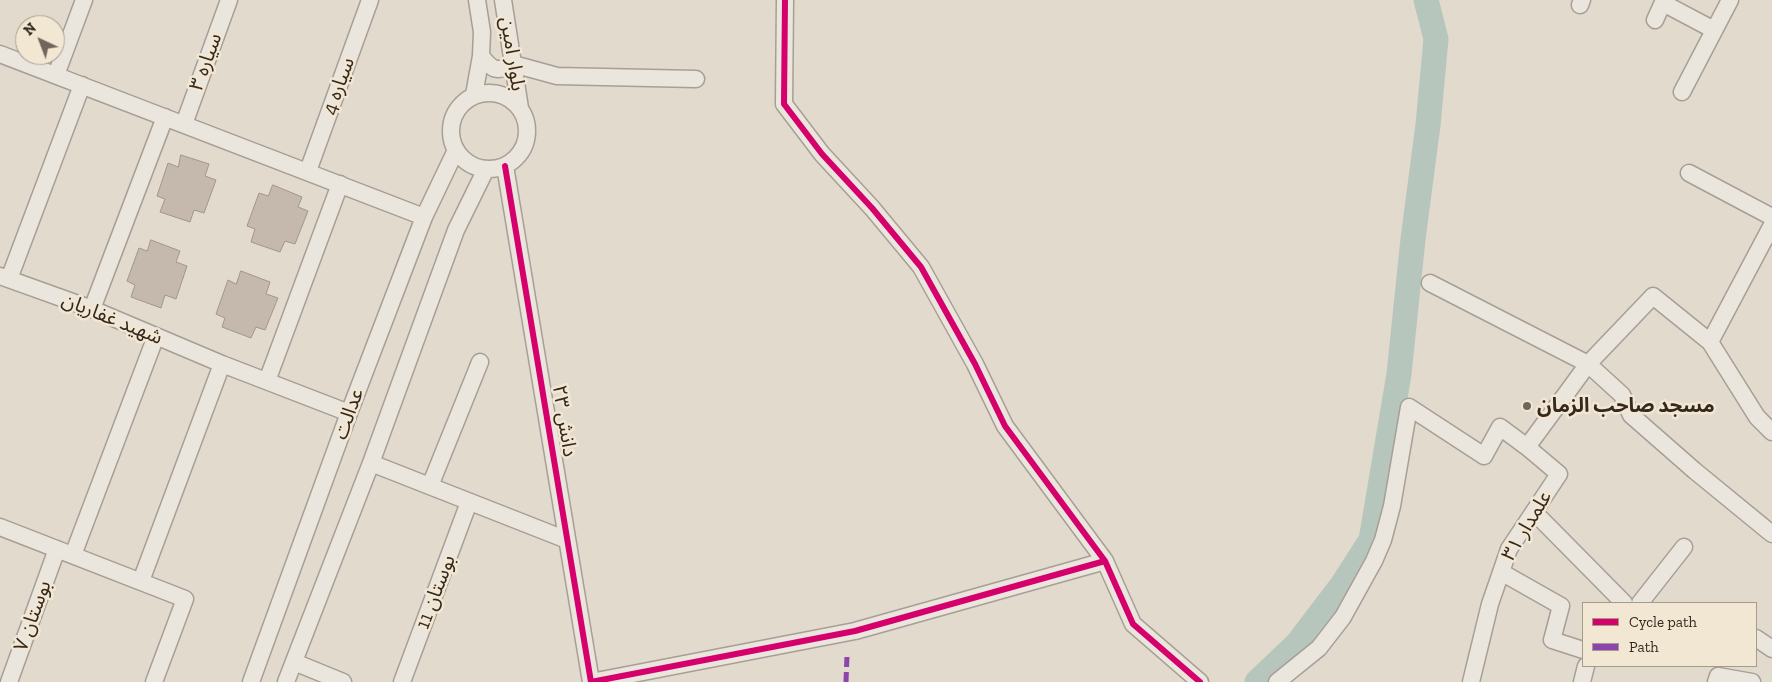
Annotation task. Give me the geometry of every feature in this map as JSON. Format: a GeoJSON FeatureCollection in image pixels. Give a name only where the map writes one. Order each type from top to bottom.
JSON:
{"type":"FeatureCollection","features":[{"type":"Feature","properties":{"kind":"street"},"geometry":{"type":"LineString","coordinates":[[56,75],[84,0]]}},
{"type":"Feature","properties":{"kind":"street","name":"سیاره ۳"},"geometry":{"type":"LineString","coordinates":[[184,124],[229,0]]}},
{"type":"Feature","properties":{"kind":"street","name":"سیاره 4"},"geometry":{"type":"LineString","coordinates":[[308,171],[370,0]]}},
{"type":"Feature","properties":{"kind":"street","name":"بلوار امین"},"geometry":{"type":"LineString","coordinates":[[474,95],[481,56],[482,32],[477,0]]}},
{"type":"Feature","properties":{"kind":"street","name":"بلوار امین"},"geometry":{"type":"LineString","coordinates":[[504,0],[520,108]]}},
{"type":"Feature","properties":{"kind":"street"},"geometry":{"type":"LineString","coordinates":[[785,0],[784,104],[822,154],[872,208],[921,267],[975,364],[1005,426],[1105,561],[1133,624],[1200,682]]}},
{"type":"Feature","properties":{"kind":"street"},"geometry":{"type":"LineString","coordinates":[[1682,92],[1730,0]]}},
{"type":"Feature","properties":{"kind":"street"},"geometry":{"type":"LineString","coordinates":[[1654,20],[1663,1],[1714,30]]}},
{"type":"Feature","properties":{"kind":"street"},"geometry":{"type":"LineString","coordinates":[[0,54],[424,216]]}},
{"type":"Feature","properties":{"kind":"street"},"geometry":{"type":"LineString","coordinates":[[481,56],[488,65],[495,69],[504,69],[513,64],[557,76],[696,80]]}},
{"type":"Feature","properties":{"kind":"street"},"geometry":{"type":"LineString","coordinates":[[4,278],[82,85]]}},
{"type":"Feature","properties":{"kind":"street"},"geometry":{"type":"LineString","coordinates":[[490,92],[498,93],[514,101],[520,108],[528,126],[527,136],[520,154],[513,161],[505,166],[486,169],[477,168],[468,163],[456,150],[450,132],[454,114],[460,106],[474,95],[490,92]]}},
{"type":"Feature","properties":{"kind":"street"},"geometry":{"type":"LineString","coordinates":[[92,309],[165,117]]}},
{"type":"Feature","properties":{"kind":"street","name":"عدالت"},"geometry":{"type":"LineString","coordinates":[[251,682],[349,413],[424,216],[456,150]]}},
{"type":"Feature","properties":{"kind":"street","name":"دانش ۲۳"},"geometry":{"type":"LineString","coordinates":[[505,166],[591,682]]}},
{"type":"Feature","properties":{"kind":"street","name":"عدالت"},"geometry":{"type":"LineString","coordinates":[[286,682],[370,463],[456,230],[486,169]]}},
{"type":"Feature","properties":{"kind":"street"},"geometry":{"type":"LineString","coordinates":[[1689,173],[1772,217]]}},
{"type":"Feature","properties":{"kind":"street"},"geometry":{"type":"LineString","coordinates":[[267,381],[340,184]]}},
{"type":"Feature","properties":{"kind":"street"},"geometry":{"type":"LineString","coordinates":[[1710,342],[1772,225]]}},
{"type":"Feature","properties":{"kind":"street","name":"شهید غفاریان"},"geometry":{"type":"LineString","coordinates":[[4,278],[92,309],[222,364],[349,413]]}},
{"type":"Feature","properties":{"kind":"street"},"geometry":{"type":"LineString","coordinates":[[1430,283],[1588,364],[1622,396],[1631,415],[1772,534]]}},
{"type":"Feature","properties":{"kind":"street"},"geometry":{"type":"LineString","coordinates":[[1527,447],[1588,364],[1653,296],[1710,342],[1757,417],[1772,432]]}},
{"type":"Feature","properties":{"kind":"street"},"geometry":{"type":"LineString","coordinates":[[73,555],[156,336]]}},
{"type":"Feature","properties":{"kind":"street"},"geometry":{"type":"LineString","coordinates":[[430,486],[480,362]]}},
{"type":"Feature","properties":{"kind":"street"},"geometry":{"type":"LineString","coordinates":[[141,581],[222,364]]}},
{"type":"Feature","properties":{"kind":"street","name":"علمدار ۳۱"},"geometry":{"type":"LineString","coordinates":[[1277,682],[1319,648],[1343,617],[1374,562],[1383,540],[1392,506],[1409,407],[1484,456],[1500,427],[1559,474],[1509,549],[1490,604],[1471,682]]}},
{"type":"Feature","properties":{"kind":"street"},"geometry":{"type":"LineString","coordinates":[[370,463],[567,540]]}},
{"type":"Feature","properties":{"kind":"street","name":"بوستان 11"},"geometry":{"type":"LineString","coordinates":[[402,682],[469,502]]}},
{"type":"Feature","properties":{"kind":"street"},"geometry":{"type":"LineString","coordinates":[[1534,512],[1623,602]]}},
{"type":"Feature","properties":{"kind":"street"},"geometry":{"type":"LineString","coordinates":[[0,527],[185,599],[154,682]]}},
{"type":"Feature","properties":{"kind":"street"},"geometry":{"type":"LineString","coordinates":[[1641,602],[1684,547]]}},
{"type":"Feature","properties":{"kind":"street","name":"بوستان ۷"},"geometry":{"type":"LineString","coordinates":[[9,682],[57,549]]}},
{"type":"Feature","properties":{"kind":"street"},"geometry":{"type":"LineString","coordinates":[[591,682],[855,632],[1105,561]]}},
{"type":"Feature","properties":{"kind":"street"},"geometry":{"type":"LineString","coordinates":[[1501,572],[1561,606],[1552,640],[1582,650]]}},
{"type":"Feature","properties":{"kind":"street"},"geometry":{"type":"LineString","coordinates":[[1757,639],[1772,649]]}},
{"type":"Feature","properties":{"kind":"street"},"geometry":{"type":"LineString","coordinates":[[294,662],[343,682]]}},
{"type":"Feature","properties":{"kind":"street"},"geometry":{"type":"LineString","coordinates":[[1582,682],[1586,667]]}},
{"type":"Feature","properties":{"kind":"street"},"geometry":{"type":"LineString","coordinates":[[1716,682],[1718,676],[1752,682]]}},
{"type":"Feature","properties":{"kind":"building"},"geometry":{"type":"Polygon","coordinates":[[[181,155],[209,164],[205,176],[216,180],[204,213],[194,210],[190,222],[160,212],[165,199],[157,196],[168,163],[178,167],[181,155]]]}},
{"type":"Feature","properties":{"kind":"building"},"geometry":{"type":"Polygon","coordinates":[[[273,185],[302,197],[298,207],[308,211],[295,244],[285,241],[280,252],[251,242],[255,229],[247,226],[259,193],[268,196],[273,185]]]}},
{"type":"Feature","properties":{"kind":"building"},"geometry":{"type":"Polygon","coordinates":[[[151,240],[180,251],[176,262],[187,266],[176,299],[165,295],[161,308],[131,297],[135,285],[127,281],[139,248],[147,251],[151,240]]]}},
{"type":"Feature","properties":{"kind":"building"},"geometry":{"type":"Polygon","coordinates":[[[241,271],[270,282],[266,294],[278,298],[265,330],[256,327],[251,338],[222,327],[225,318],[216,314],[228,280],[236,284],[241,271]]]}},
{"type":"Feature","properties":{"kind":"waterway"},"geometry":{"type":"LineString","coordinates":[[1257,682],[1297,644],[1342,585],[1371,540],[1399,374],[1413,239],[1428,125],[1436,39],[1426,0]]}},
{"type":"Feature","properties":{"kind":"marked path"},"geometry":{"type":"LineString","coordinates":[[846,682],[847,655]]}},
{"type":"Feature","properties":{"kind":"cycle path"},"geometry":{"type":"LineString","coordinates":[[785,0],[784,104],[822,154],[872,208],[921,267],[975,364],[1005,426],[1105,561],[1133,624],[1200,682]]}},
{"type":"Feature","properties":{"kind":"cycle path"},"geometry":{"type":"LineString","coordinates":[[505,166],[591,682],[855,631],[1105,561]]}},
{"type":"Feature","properties":{"kind":"place","name":"مسجد صاحب الزمان"},"geometry":{"type":"Point","coordinates":[1527,406]}}]}
